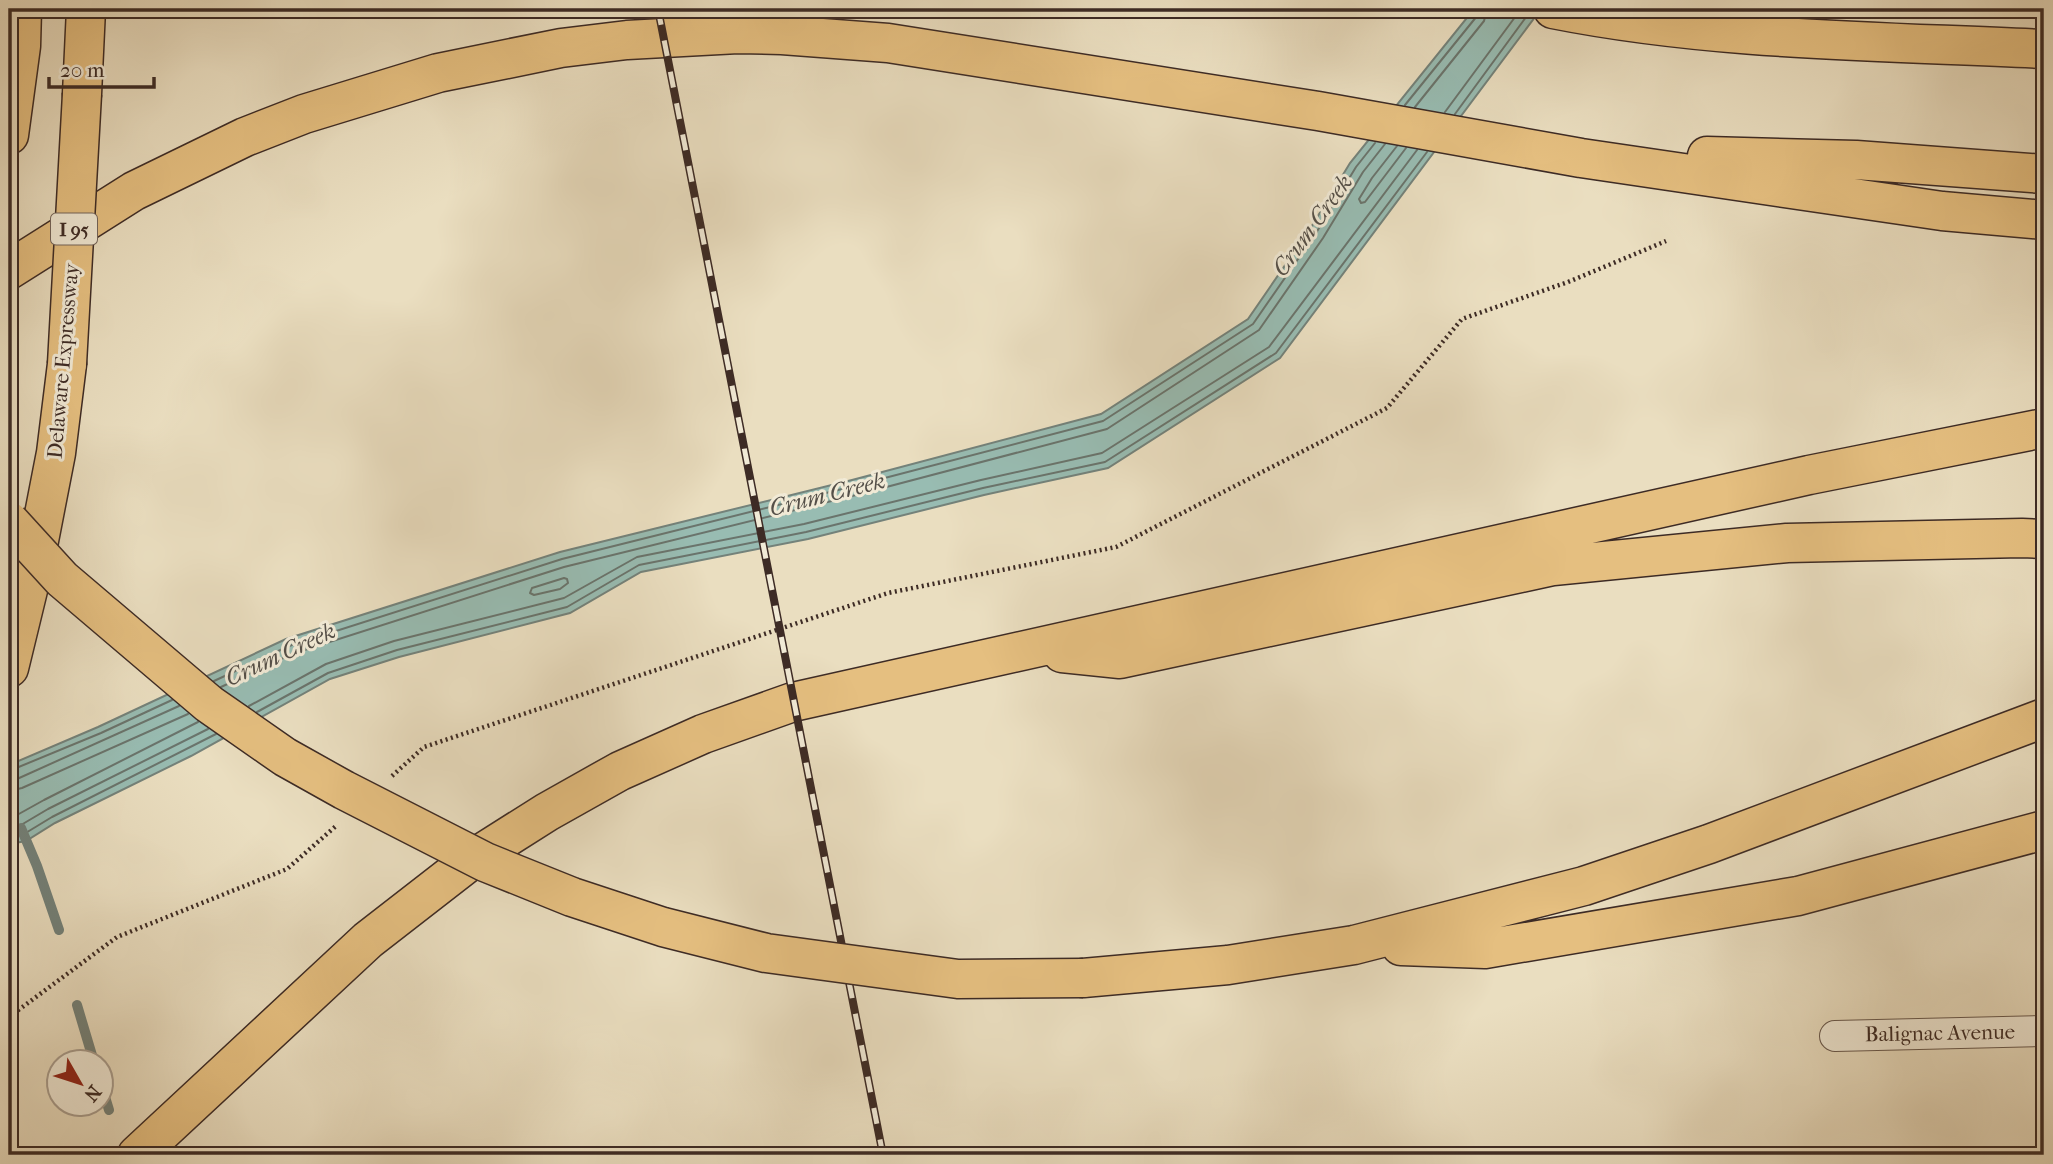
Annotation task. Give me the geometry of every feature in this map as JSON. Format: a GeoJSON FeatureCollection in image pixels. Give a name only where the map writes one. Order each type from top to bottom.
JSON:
{"type":"FeatureCollection","features":[{"type":"Feature","properties":{"kind":"highway"},"geometry":{"type":"LineString","coordinates":[[9,135],[22,9]]}},
{"type":"Feature","properties":{"kind":"highway","name":"Delaware Expressway"},"geometry":{"type":"LineString","coordinates":[[10,663],[35,561],[53,467],[67,364],[86,9]]}},
{"type":"Feature","properties":{"kind":"highway"},"geometry":{"type":"LineString","coordinates":[[1553,9],[1597,18],[1760,36],[2044,49]]}},
{"type":"Feature","properties":{"kind":"highway"},"geometry":{"type":"LineString","coordinates":[[9,270],[134,191],[244,137],[304,114],[438,73],[561,48],[627,40],[738,34],[888,43],[1318,111],[1581,158],[1942,211],[2044,220]]}},
{"type":"Feature","properties":{"kind":"highway"},"geometry":{"type":"LineString","coordinates":[[1581,158],[1740,156],[1856,160],[2044,174]]}},
{"type":"Feature","properties":{"kind":"highway"},"geometry":{"type":"LineString","coordinates":[[137,1155],[368,940],[471,860],[547,812],[620,771],[679,744],[793,702],[1810,475],[2044,428]]}},
{"type":"Feature","properties":{"kind":"highway"},"geometry":{"type":"LineString","coordinates":[[9,521],[62,579],[209,704],[285,757],[485,862],[572,897],[663,927],[766,953],[958,979],[1083,978],[1228,965],[1354,945],[1584,886],[1709,844],[2044,718]]}},
{"type":"Feature","properties":{"kind":"highway"},"geometry":{"type":"LineString","coordinates":[[1029,650],[1120,659],[1553,566],[1787,544],[2044,539]]}},
{"type":"Feature","properties":{"kind":"highway"},"geometry":{"type":"LineString","coordinates":[[1354,945],[1485,948],[1798,896],[2044,830]]}},
{"type":"Feature","properties":{"kind":"street","name":"Balignac Avenue"},"geometry":{"type":"LineString","coordinates":[[1835,1036],[2044,1031]]}},
{"type":"Feature","properties":{"kind":"path"},"geometry":{"type":"LineString","coordinates":[[385,782],[425,747],[888,593],[1116,547],[1387,408],[1462,319],[1568,282],[1666,241]]}},
{"type":"Feature","properties":{"kind":"path"},"geometry":{"type":"LineString","coordinates":[[9,1017],[117,937],[287,869],[336,826]]}},
{"type":"Feature","properties":{"kind":"water","name":"Crum Creek"},"geometry":{"type":"Polygon","coordinates":[[[1474,9],[1541,9],[1280,358],[1108,468],[984,495],[808,539],[641,572],[570,613],[399,657],[330,679],[191,756],[55,823],[26,841],[9,844],[9,765],[98,727],[286,639],[560,552],[852,480],[1101,414],[1248,319],[1310,229],[1350,163],[1474,9]]]}},
{"type":"Feature","properties":{"kind":"waterway"},"geometry":{"type":"LineString","coordinates":[[21,828],[59,930]]}},
{"type":"Feature","properties":{"kind":"waterway"},"geometry":{"type":"LineString","coordinates":[[77,1005],[90,1048]]}},
{"type":"Feature","properties":{"kind":"railway"},"geometry":{"type":"LineString","coordinates":[[658,9],[883,1155]]}}]}
